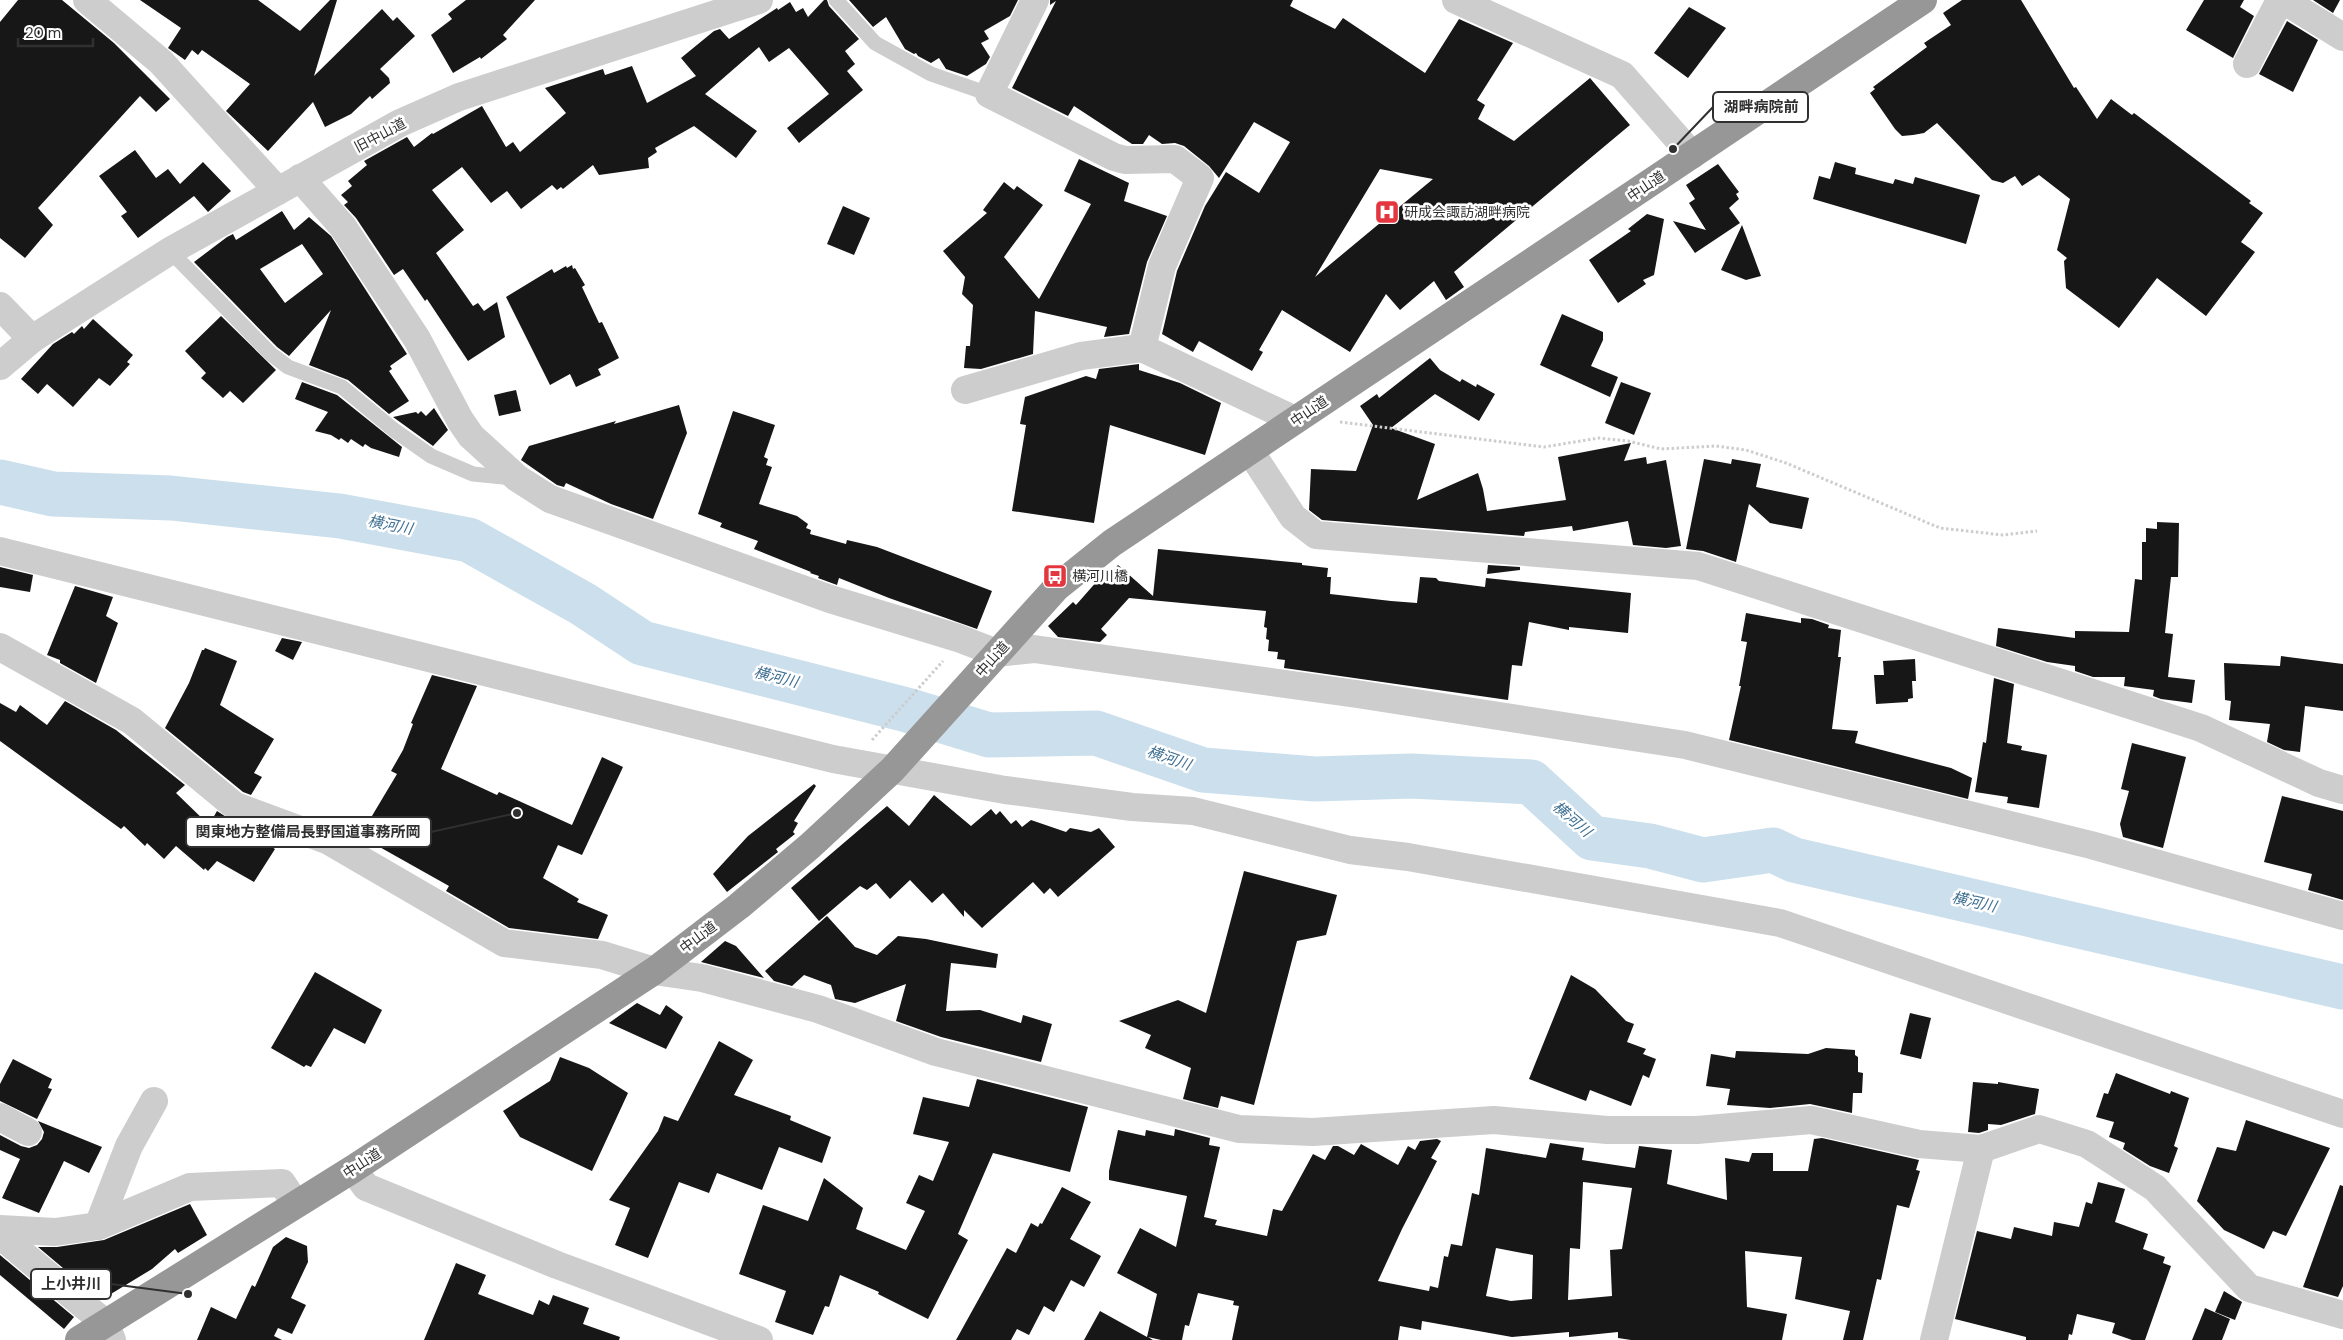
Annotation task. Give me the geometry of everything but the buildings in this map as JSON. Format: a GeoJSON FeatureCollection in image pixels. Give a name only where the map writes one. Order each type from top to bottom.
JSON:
{"type":"FeatureCollection","features":[{"type":"Feature","properties":{"kind":"highway","name":"中山道"},"geometry":{"type":"LineString","coordinates":[[78,1340],[109,1332],[296,1204],[353,1169],[654,970],[738,906],[810,846],[896,766],[1057,587],[1112,543],[1923,0]]}},
{"type":"Feature","properties":{"kind":"street"},"geometry":{"type":"LineString","coordinates":[[87,0],[161,62],[289,185],[344,227],[417,339],[460,420],[471,436],[517,478],[550,499],[830,599],[958,638],[997,653],[1034,649],[1367,696],[1685,745],[2091,845],[2343,916]]}},
{"type":"Feature","properties":{"kind":"street","name":"旧中山道"},"geometry":{"type":"LineString","coordinates":[[0,366],[32,339],[170,251],[400,123],[459,97],[759,0]]}},
{"type":"Feature","properties":{"kind":"street"},"geometry":{"type":"LineString","coordinates":[[1035,0],[989,94],[1114,157],[1125,160],[1175,158],[1200,178],[1162,266],[1142,348]]}},
{"type":"Feature","properties":{"kind":"street"},"geometry":{"type":"LineString","coordinates":[[1456,0],[1622,76],[1692,155]]}},
{"type":"Feature","properties":{"kind":"street"},"geometry":{"type":"LineString","coordinates":[[2246,64],[2289,2],[2343,37]]}},
{"type":"Feature","properties":{"kind":"street"},"geometry":{"type":"LineString","coordinates":[[0,306],[32,339]]}},
{"type":"Feature","properties":{"kind":"street"},"geometry":{"type":"LineString","coordinates":[[965,390],[1081,356],[1142,348],[1295,420]]}},
{"type":"Feature","properties":{"kind":"street"},"geometry":{"type":"LineString","coordinates":[[1250,451],[1292,517],[1316,535],[1698,566],[2201,728],[2319,783],[2343,790]]}},
{"type":"Feature","properties":{"kind":"street"},"geometry":{"type":"LineString","coordinates":[[0,551],[833,759],[896,766],[1005,790],[1132,807],[1193,811],[1350,850],[1408,858],[1780,923],[2343,1114]]}},
{"type":"Feature","properties":{"kind":"street"},"geometry":{"type":"LineString","coordinates":[[0,647],[132,721],[235,806],[327,840],[504,943],[602,956],[654,970],[702,978],[818,1009],[936,1052],[1239,1129],[1313,1132],[1494,1120],[1607,1130],[1697,1130],[1811,1120],[1919,1144],[1981,1149],[2039,1129],[2087,1144],[2154,1188],[2249,1288],[2343,1315]]}},
{"type":"Feature","properties":{"kind":"street"},"geometry":{"type":"LineString","coordinates":[[98,1226],[129,1146],[154,1101]]}},
{"type":"Feature","properties":{"kind":"street"},"geometry":{"type":"LineString","coordinates":[[0,1117],[28,1132]]}},
{"type":"Feature","properties":{"kind":"street"},"geometry":{"type":"LineString","coordinates":[[1934,1340],[1981,1149]]}},
{"type":"Feature","properties":{"kind":"street"},"geometry":{"type":"LineString","coordinates":[[353,1169],[366,1187],[557,1265],[759,1340]]}},
{"type":"Feature","properties":{"kind":"street"},"geometry":{"type":"LineString","coordinates":[[0,1229],[55,1232],[98,1226],[190,1187],[282,1183],[296,1204]]}},
{"type":"Feature","properties":{"kind":"street"},"geometry":{"type":"LineString","coordinates":[[0,1235],[109,1332]]}},
{"type":"Feature","properties":{"kind":"lane"},"geometry":{"type":"LineString","coordinates":[[836,0],[876,43],[931,74],[989,94]]}},
{"type":"Feature","properties":{"kind":"lane"},"geometry":{"type":"LineString","coordinates":[[170,251],[272,354],[288,367],[342,387],[394,430],[431,456],[473,474],[517,478]]}},
{"type":"Feature","properties":{"kind":"path"},"geometry":{"type":"LineString","coordinates":[[1317,406],[1341,422],[1544,447],[1599,438],[1628,441],[1661,449],[1716,446],[1746,450],[1786,463],[1940,528],[2003,535],[2036,531]]}},
{"type":"Feature","properties":{"kind":"path"},"geometry":{"type":"LineString","coordinates":[[870,743],[948,655]]}},
{"type":"Feature","properties":{"kind":"waterway","name":"横河川"},"geometry":{"type":"LineString","coordinates":[[0,482],[53,494],[171,498],[340,516],[469,540],[583,604],[642,643],[907,710],[989,735],[1096,733],[1203,770],[1315,779],[1411,776],[1531,782],[1592,838],[1650,846],[1703,860],[1773,850],[1794,860],[2343,987]]}},
{"type":"Feature","properties":{"kind":"place","name":"湖畔病院前"},"geometry":{"type":"Point","coordinates":[1673,149]}},
{"type":"Feature","properties":{"kind":"place","name":"研成会諏訪湖畔病院"},"geometry":{"type":"Point","coordinates":[1387,212]}},
{"type":"Feature","properties":{"kind":"place","name":"横河川橋"},"geometry":{"type":"Point","coordinates":[1055,576]}},
{"type":"Feature","properties":{"kind":"place","name":"関東地方整備局長野国道事務所岡"},"geometry":{"type":"Point","coordinates":[517,813]}},
{"type":"Feature","properties":{"kind":"place","name":"上小井川"},"geometry":{"type":"Point","coordinates":[188,1294]}}]}
